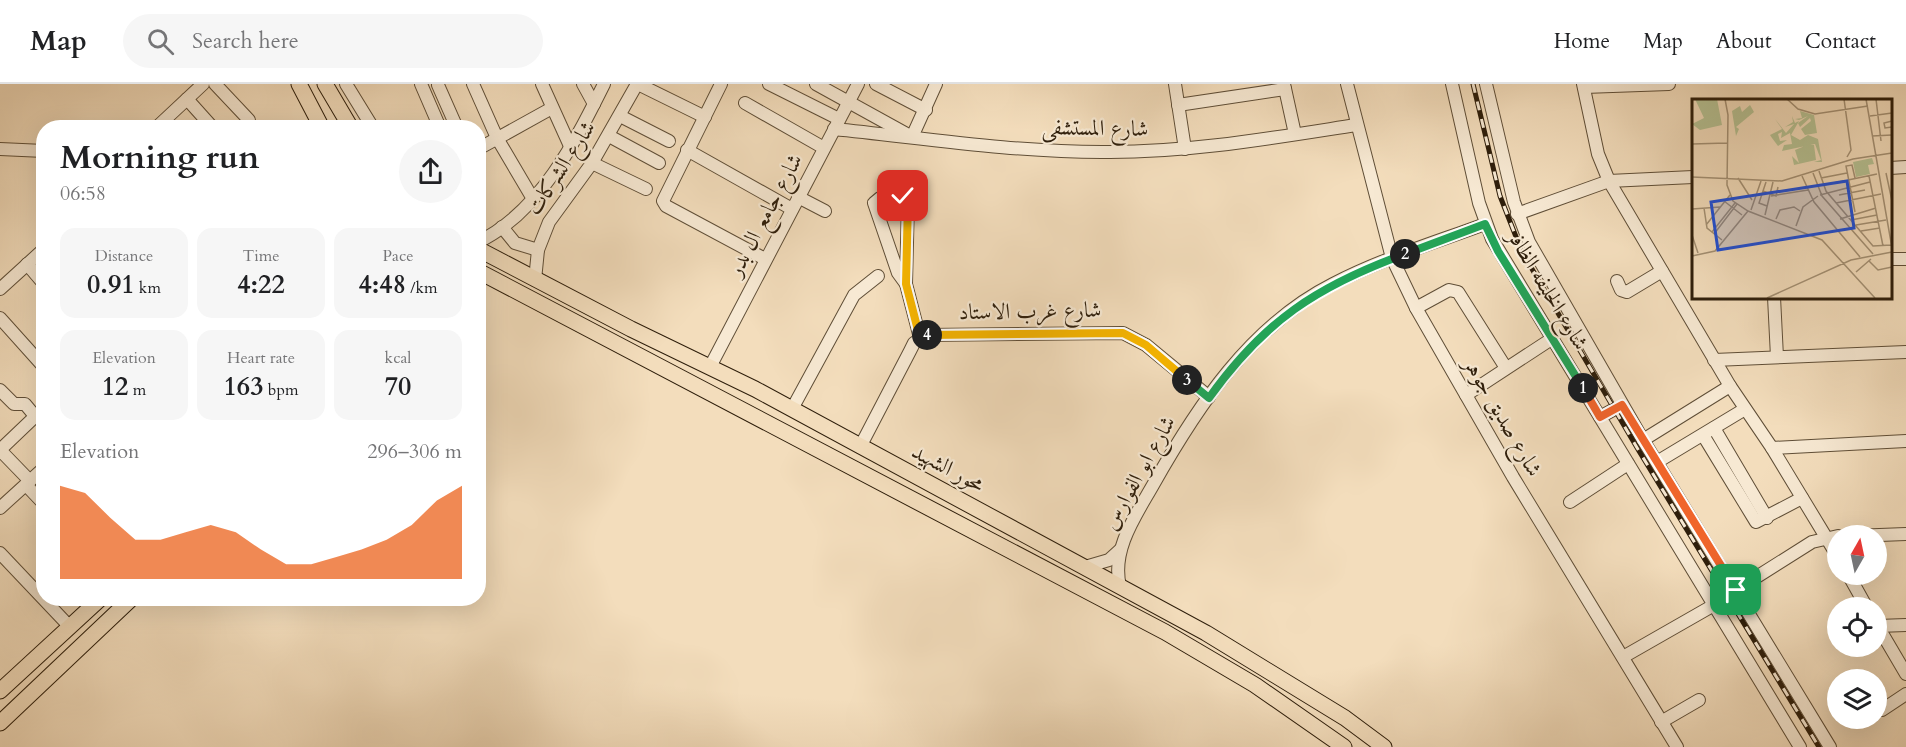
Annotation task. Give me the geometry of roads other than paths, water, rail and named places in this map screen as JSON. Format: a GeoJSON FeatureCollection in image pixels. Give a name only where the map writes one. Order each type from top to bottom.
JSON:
{"type":"FeatureCollection","features":[{"type":"Feature","properties":{"kind":"main road"},"geometry":{"type":"LineString","coordinates":[[299,84],[318,120]]}},
{"type":"Feature","properties":{"kind":"main road"},"geometry":{"type":"LineString","coordinates":[[326,87],[346,120]]}},
{"type":"Feature","properties":{"kind":"main road","name":"محور الشهيد"},"geometry":{"type":"LineString","coordinates":[[486,253],[755,389],[1086,567],[1247,656],[1345,718],[1384,747]]}},
{"type":"Feature","properties":{"kind":"main road","name":"محور الشهيد"},"geometry":{"type":"LineString","coordinates":[[486,279],[720,398],[1192,647],[1273,696],[1344,747]]}},
{"type":"Feature","properties":{"kind":"main road"},"geometry":{"type":"LineString","coordinates":[[720,398],[728,388],[728,375]]}},
{"type":"Feature","properties":{"kind":"main road"},"geometry":{"type":"LineString","coordinates":[[741,409],[743,399],[755,389]]}},
{"type":"Feature","properties":{"kind":"main road"},"geometry":{"type":"LineString","coordinates":[[0,691],[92,606]]}},
{"type":"Feature","properties":{"kind":"main road"},"geometry":{"type":"LineString","coordinates":[[0,723],[124,606]]}},
{"type":"Feature","properties":{"kind":"street"},"geometry":{"type":"LineString","coordinates":[[165,120],[203,84]]}},
{"type":"Feature","properties":{"kind":"street"},"geometry":{"type":"LineString","coordinates":[[215,84],[249,120]]}},
{"type":"Feature","properties":{"kind":"street"},"geometry":{"type":"LineString","coordinates":[[326,87],[344,84],[368,120]]}},
{"type":"Feature","properties":{"kind":"street"},"geometry":{"type":"LineString","coordinates":[[473,84],[497,138],[533,199]]}},
{"type":"Feature","properties":{"kind":"street"},"geometry":{"type":"LineString","coordinates":[[542,84],[570,146]]}},
{"type":"Feature","properties":{"kind":"street"},"geometry":{"type":"LineString","coordinates":[[582,84],[594,104]]}},
{"type":"Feature","properties":{"kind":"street","name":"شارع الشركات"},"geometry":{"type":"LineString","coordinates":[[486,237],[502,227],[533,199],[570,146],[604,84]]}},
{"type":"Feature","properties":{"kind":"street"},"geometry":{"type":"LineString","coordinates":[[638,84],[705,117]]}},
{"type":"Feature","properties":{"kind":"street","name":"شارع الشركات"},"geometry":{"type":"LineString","coordinates":[[535,280],[538,250],[549,222],[609,136],[638,84]]}},
{"type":"Feature","properties":{"kind":"street"},"geometry":{"type":"LineString","coordinates":[[722,84],[663,198],[664,204],[765,259]]}},
{"type":"Feature","properties":{"kind":"street"},"geometry":{"type":"LineString","coordinates":[[769,84],[836,124]]}},
{"type":"Feature","properties":{"kind":"street"},"geometry":{"type":"LineString","coordinates":[[816,84],[912,137],[936,84]]}},
{"type":"Feature","properties":{"kind":"street","name":"شارع جامع ال بدر"},"geometry":{"type":"LineString","coordinates":[[710,367],[858,84]]}},
{"type":"Feature","properties":{"kind":"street"},"geometry":{"type":"LineString","coordinates":[[876,84],[926,110]]}},
{"type":"Feature","properties":{"kind":"street"},"geometry":{"type":"LineString","coordinates":[[1175,84],[1185,149]]}},
{"type":"Feature","properties":{"kind":"street","name":"شارع صديق جوهر"},"geometry":{"type":"LineString","coordinates":[[1347,84],[1392,258],[1416,308],[1677,747]]}},
{"type":"Feature","properties":{"kind":"street","name":"شارع الخليفه الظافر"},"geometry":{"type":"LineString","coordinates":[[1452,84],[1485,224],[1498,251],[1800,747]]}},
{"type":"Feature","properties":{"kind":"street","name":"شارع الخليفه الظافر"},"geometry":{"type":"LineString","coordinates":[[1486,84],[1517,214],[1529,242],[1622,405],[1830,747]]}},
{"type":"Feature","properties":{"kind":"street"},"geometry":{"type":"LineString","coordinates":[[1669,84],[1583,86],[1598,154],[1609,181],[1714,360],[1802,498],[1827,531]]}},
{"type":"Feature","properties":{"kind":"street"},"geometry":{"type":"LineString","coordinates":[[437,120],[423,87],[439,85],[454,120]]}},
{"type":"Feature","properties":{"kind":"street"},"geometry":{"type":"LineString","coordinates":[[1178,105],[1284,86],[1295,134]]}},
{"type":"Feature","properties":{"kind":"street"},"geometry":{"type":"LineString","coordinates":[[187,99],[206,120]]}},
{"type":"Feature","properties":{"kind":"street"},"geometry":{"type":"LineString","coordinates":[[744,103],[824,147]]}},
{"type":"Feature","properties":{"kind":"street"},"geometry":{"type":"LineString","coordinates":[[486,144],[552,108]]}},
{"type":"Feature","properties":{"kind":"street"},"geometry":{"type":"LineString","coordinates":[[620,116],[669,141]]}},
{"type":"Feature","properties":{"kind":"street","name":"شارع المستشفى"},"geometry":{"type":"LineString","coordinates":[[836,124],[912,137],[1014,148],[1100,152],[1185,149],[1356,125]]}},
{"type":"Feature","properties":{"kind":"street"},"geometry":{"type":"LineString","coordinates":[[609,136],[659,163]]}},
{"type":"Feature","properties":{"kind":"street"},"geometry":{"type":"LineString","coordinates":[[0,149],[36,151]]}},
{"type":"Feature","properties":{"kind":"street"},"geometry":{"type":"LineString","coordinates":[[687,150],[792,208]]}},
{"type":"Feature","properties":{"kind":"street"},"geometry":{"type":"LineString","coordinates":[[592,162],[646,189]]}},
{"type":"Feature","properties":{"kind":"street"},"geometry":{"type":"LineString","coordinates":[[1891,168],[1906,167]]}},
{"type":"Feature","properties":{"kind":"street"},"geometry":{"type":"LineString","coordinates":[[1517,214],[1609,181],[1692,177]]}},
{"type":"Feature","properties":{"kind":"street"},"geometry":{"type":"LineString","coordinates":[[860,447],[910,351],[920,338],[906,284],[908,199],[903,196],[878,198],[875,206],[898,273],[906,284]]}},
{"type":"Feature","properties":{"kind":"street"},"geometry":{"type":"LineString","coordinates":[[798,197],[825,211]]}},
{"type":"Feature","properties":{"kind":"street","name":"شارع ابو الفوارس"},"geometry":{"type":"LineString","coordinates":[[1086,567],[1109,560],[1120,549],[1166,462],[1209,398],[1251,345],[1298,305],[1331,285],[1392,258],[1485,224]]}},
{"type":"Feature","properties":{"kind":"street"},"geometry":{"type":"LineString","coordinates":[[502,227],[515,243],[538,250]]}},
{"type":"Feature","properties":{"kind":"street"},"geometry":{"type":"LineString","coordinates":[[0,289],[36,256]]}},
{"type":"Feature","properties":{"kind":"street"},"geometry":{"type":"LineString","coordinates":[[27,264],[36,275]]}},
{"type":"Feature","properties":{"kind":"street"},"geometry":{"type":"LineString","coordinates":[[1617,281],[1622,290],[1627,292],[1662,271]]}},
{"type":"Feature","properties":{"kind":"street"},"geometry":{"type":"LineString","coordinates":[[792,409],[854,295],[878,276]]}},
{"type":"Feature","properties":{"kind":"street"},"geometry":{"type":"LineString","coordinates":[[1416,308],[1444,291],[1458,292],[1506,368]]}},
{"type":"Feature","properties":{"kind":"street"},"geometry":{"type":"LineString","coordinates":[[1774,298],[1777,357]]}},
{"type":"Feature","properties":{"kind":"street"},"geometry":{"type":"LineString","coordinates":[[0,318],[36,358]]}},
{"type":"Feature","properties":{"kind":"street","name":"شارع غرب الاستاد"},"geometry":{"type":"LineString","coordinates":[[920,338],[933,334],[1123,333],[1146,345],[1209,398]]}},
{"type":"Feature","properties":{"kind":"street"},"geometry":{"type":"LineString","coordinates":[[1466,395],[1553,338]]}},
{"type":"Feature","properties":{"kind":"street"},"geometry":{"type":"LineString","coordinates":[[1714,360],[1906,351]]}},
{"type":"Feature","properties":{"kind":"street"},"geometry":{"type":"LineString","coordinates":[[1643,440],[1730,386]]}},
{"type":"Feature","properties":{"kind":"street"},"geometry":{"type":"LineString","coordinates":[[0,390],[14,404],[25,404],[36,410]]}},
{"type":"Feature","properties":{"kind":"street"},"geometry":{"type":"LineString","coordinates":[[1600,417],[1622,405]]}},
{"type":"Feature","properties":{"kind":"street"},"geometry":{"type":"LineString","coordinates":[[1657,462],[1745,409]]}},
{"type":"Feature","properties":{"kind":"street"},"geometry":{"type":"LineString","coordinates":[[36,415],[0,450],[36,494]]}},
{"type":"Feature","properties":{"kind":"street"},"geometry":{"type":"LineString","coordinates":[[1714,428],[1767,518]]}},
{"type":"Feature","properties":{"kind":"street"},"geometry":{"type":"LineString","coordinates":[[1702,435],[1754,521],[1759,522],[1802,498]]}},
{"type":"Feature","properties":{"kind":"street"},"geometry":{"type":"LineString","coordinates":[[1772,448],[1906,441]]}},
{"type":"Feature","properties":{"kind":"street"},"geometry":{"type":"LineString","coordinates":[[1570,502],[1628,464]]}},
{"type":"Feature","properties":{"kind":"street"},"geometry":{"type":"LineString","coordinates":[[0,508],[36,476]]}},
{"type":"Feature","properties":{"kind":"street"},"geometry":{"type":"LineString","coordinates":[[1887,535],[1906,534]]}},
{"type":"Feature","properties":{"kind":"street"},"geometry":{"type":"LineString","coordinates":[[1736,590],[1812,542],[1827,537]]}},
{"type":"Feature","properties":{"kind":"street","name":"شارع ابو الفوارس"},"geometry":{"type":"LineString","coordinates":[[1120,549],[1118,571],[1120,586]]}},
{"type":"Feature","properties":{"kind":"street"},"geometry":{"type":"LineString","coordinates":[[0,553],[36,591]]}},
{"type":"Feature","properties":{"kind":"street"},"geometry":{"type":"LineString","coordinates":[[1623,657],[1714,605]]}},
{"type":"Feature","properties":{"kind":"street"},"geometry":{"type":"LineString","coordinates":[[50,606],[70,627]]}},
{"type":"Feature","properties":{"kind":"street"},"geometry":{"type":"LineString","coordinates":[[1887,624],[1906,624]]}},
{"type":"Feature","properties":{"kind":"street"},"geometry":{"type":"LineString","coordinates":[[1887,641],[1906,674]]}},
{"type":"Feature","properties":{"kind":"street"},"geometry":{"type":"LineString","coordinates":[[1887,707],[1906,694]]}},
{"type":"Feature","properties":{"kind":"street"},"geometry":{"type":"LineString","coordinates":[[1661,722],[1699,700]]}},
{"type":"Feature","properties":{"kind":"railway"},"geometry":{"type":"LineString","coordinates":[[1473,84],[1500,196],[1522,252],[1639,451],[1819,747]]}}]}
